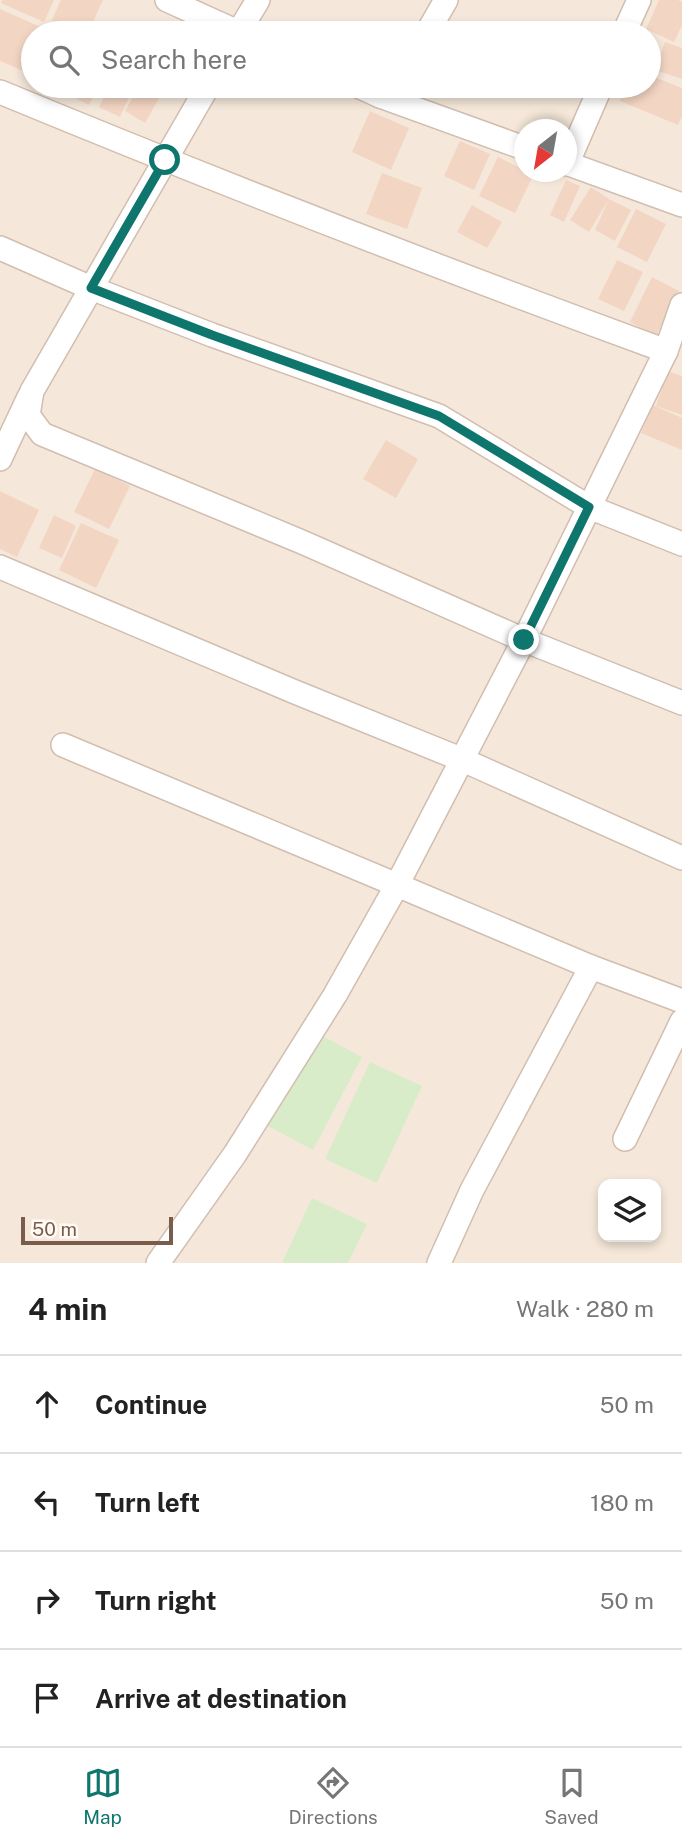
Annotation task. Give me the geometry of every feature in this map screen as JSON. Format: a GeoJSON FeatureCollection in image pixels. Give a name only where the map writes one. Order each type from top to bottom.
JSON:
{"type":"FeatureCollection","features":[{"type":"Feature","properties":{"kind":"street"},"geometry":{"type":"LineString","coordinates":[[167,0],[213,21]]}},
{"type":"Feature","properties":{"kind":"street"},"geometry":{"type":"LineString","coordinates":[[246,21],[258,0]]}},
{"type":"Feature","properties":{"kind":"street"},"geometry":{"type":"LineString","coordinates":[[434,21],[446,0]]}},
{"type":"Feature","properties":{"kind":"street"},"geometry":{"type":"LineString","coordinates":[[629,21],[639,0]]}},
{"type":"Feature","properties":{"kind":"street"},"geometry":{"type":"LineString","coordinates":[[0,92],[165,160],[476,281],[666,351]]}},
{"type":"Feature","properties":{"kind":"street"},"geometry":{"type":"LineString","coordinates":[[0,459],[32,391],[201,98]]}},
{"type":"Feature","properties":{"kind":"street"},"geometry":{"type":"LineString","coordinates":[[401,98],[514,144]]}},
{"type":"Feature","properties":{"kind":"street"},"geometry":{"type":"LineString","coordinates":[[577,141],[596,98]]}},
{"type":"Feature","properties":{"kind":"street"},"geometry":{"type":"LineString","coordinates":[[577,168],[682,205]]}},
{"type":"Feature","properties":{"kind":"street"},"geometry":{"type":"LineString","coordinates":[[0,248],[91,288],[212,335],[439,416],[589,507],[682,544]]}},
{"type":"Feature","properties":{"kind":"street"},"geometry":{"type":"LineString","coordinates":[[158,1263],[235,1154],[335,995],[397,885],[524,640],[666,351],[682,305]]}},
{"type":"Feature","properties":{"kind":"street"},"geometry":{"type":"LineString","coordinates":[[32,391],[28,415],[42,434],[302,542],[524,640],[682,704]]}},
{"type":"Feature","properties":{"kind":"street"},"geometry":{"type":"LineString","coordinates":[[0,567],[463,760],[682,858]]}},
{"type":"Feature","properties":{"kind":"street"},"geometry":{"type":"LineString","coordinates":[[63,745],[591,967],[682,1001]]}},
{"type":"Feature","properties":{"kind":"street"},"geometry":{"type":"LineString","coordinates":[[439,1263],[472,1190],[591,967]]}},
{"type":"Feature","properties":{"kind":"street"},"geometry":{"type":"LineString","coordinates":[[625,1139],[682,1021]]}},
{"type":"Feature","properties":{"kind":"shaded area"},"geometry":{"type":"Polygon","coordinates":[[[0,0],[682,0],[682,1263],[0,1263],[0,0]]]}},
{"type":"Feature","properties":{"kind":"green space"},"geometry":{"type":"Polygon","coordinates":[[[317,1033],[362,1057],[313,1150],[268,1126],[317,1033]]]}},
{"type":"Feature","properties":{"kind":"green space"},"geometry":{"type":"Polygon","coordinates":[[[370,1062],[422,1086],[377,1183],[325,1159],[370,1062]]]}},
{"type":"Feature","properties":{"kind":"green space"},"geometry":{"type":"Polygon","coordinates":[[[312,1198],[367,1224],[348,1263],[282,1263],[312,1198]]]}},
{"type":"Feature","properties":{"kind":"building"},"geometry":{"type":"Polygon","coordinates":[[[2,0],[54,0],[44,21],[1,3],[2,0]]]}},
{"type":"Feature","properties":{"kind":"building"},"geometry":{"type":"Polygon","coordinates":[[[61,0],[103,0],[93,21],[51,21],[61,0]]]}},
{"type":"Feature","properties":{"kind":"building"},"geometry":{"type":"Polygon","coordinates":[[[659,0],[682,2],[682,25],[674,42],[661,36],[661,21],[650,21],[659,0]]]}},
{"type":"Feature","properties":{"kind":"building"},"geometry":{"type":"Polygon","coordinates":[[[0,9],[27,21],[21,21],[21,70],[0,61],[0,9]]]}},
{"type":"Feature","properties":{"kind":"building"},"geometry":{"type":"Polygon","coordinates":[[[665,42],[682,48],[682,79],[661,72],[661,53],[665,42]]]}},
{"type":"Feature","properties":{"kind":"building"},"geometry":{"type":"Polygon","coordinates":[[[661,80],[682,88],[682,116],[678,125],[620,101],[621,98],[661,98],[661,80]]]}},
{"type":"Feature","properties":{"kind":"building"},"geometry":{"type":"Polygon","coordinates":[[[75,98],[93,98],[89,105],[75,98]]]}},
{"type":"Feature","properties":{"kind":"building"},"geometry":{"type":"Polygon","coordinates":[[[103,98],[129,98],[120,117],[99,107],[103,98]]]}},
{"type":"Feature","properties":{"kind":"building"},"geometry":{"type":"Polygon","coordinates":[[[132,98],[159,98],[145,123],[125,111],[132,98]]]}},
{"type":"Feature","properties":{"kind":"building"},"geometry":{"type":"Polygon","coordinates":[[[370,111],[409,128],[391,170],[352,152],[370,111]]]}},
{"type":"Feature","properties":{"kind":"building"},"geometry":{"type":"Polygon","coordinates":[[[460,141],[490,154],[474,190],[444,176],[460,141]]]}},
{"type":"Feature","properties":{"kind":"building"},"geometry":{"type":"Polygon","coordinates":[[[498,157],[514,165],[514,182],[530,182],[515,213],[479,196],[498,157]]]}},
{"type":"Feature","properties":{"kind":"building"},"geometry":{"type":"Polygon","coordinates":[[[382,173],[422,188],[407,229],[366,214],[382,173]]]}},
{"type":"Feature","properties":{"kind":"building"},"geometry":{"type":"Polygon","coordinates":[[[565,182],[580,186],[564,222],[550,215],[565,182]]]}},
{"type":"Feature","properties":{"kind":"building"},"geometry":{"type":"Polygon","coordinates":[[[591,187],[609,199],[589,232],[570,220],[591,187]]]}},
{"type":"Feature","properties":{"kind":"building"},"geometry":{"type":"Polygon","coordinates":[[[609,199],[631,210],[615,241],[595,230],[609,199]]]}},
{"type":"Feature","properties":{"kind":"building"},"geometry":{"type":"Polygon","coordinates":[[[472,205],[502,222],[487,248],[457,232],[472,205]]]}},
{"type":"Feature","properties":{"kind":"building"},"geometry":{"type":"Polygon","coordinates":[[[636,209],[666,224],[647,262],[617,247],[636,209]]]}},
{"type":"Feature","properties":{"kind":"building"},"geometry":{"type":"Polygon","coordinates":[[[617,260],[643,272],[624,311],[598,299],[617,260]]]}},
{"type":"Feature","properties":{"kind":"building"},"geometry":{"type":"Polygon","coordinates":[[[652,277],[679,291],[656,336],[630,322],[652,277]]]}},
{"type":"Feature","properties":{"kind":"building"},"geometry":{"type":"Polygon","coordinates":[[[668,371],[682,376],[682,415],[656,406],[668,371]]]}},
{"type":"Feature","properties":{"kind":"building"},"geometry":{"type":"Polygon","coordinates":[[[653,405],[682,418],[682,450],[641,433],[653,405]]]}},
{"type":"Feature","properties":{"kind":"building"},"geometry":{"type":"Polygon","coordinates":[[[386,440],[418,459],[396,498],[363,479],[386,440]]]}},
{"type":"Feature","properties":{"kind":"building"},"geometry":{"type":"Polygon","coordinates":[[[95,469],[130,486],[109,529],[74,512],[95,469]]]}},
{"type":"Feature","properties":{"kind":"building"},"geometry":{"type":"Polygon","coordinates":[[[0,491],[39,510],[17,557],[0,549],[0,491]]]}},
{"type":"Feature","properties":{"kind":"building"},"geometry":{"type":"Polygon","coordinates":[[[54,515],[76,526],[62,558],[39,548],[54,515]]]}},
{"type":"Feature","properties":{"kind":"building"},"geometry":{"type":"Polygon","coordinates":[[[81,523],[119,540],[96,588],[59,570],[81,523]]]}},
{"type":"Feature","properties":{"kind":"route"},"geometry":{"type":"LineString","coordinates":[[165,160],[91,288],[212,335],[439,416],[589,507],[524,640]]}}]}
